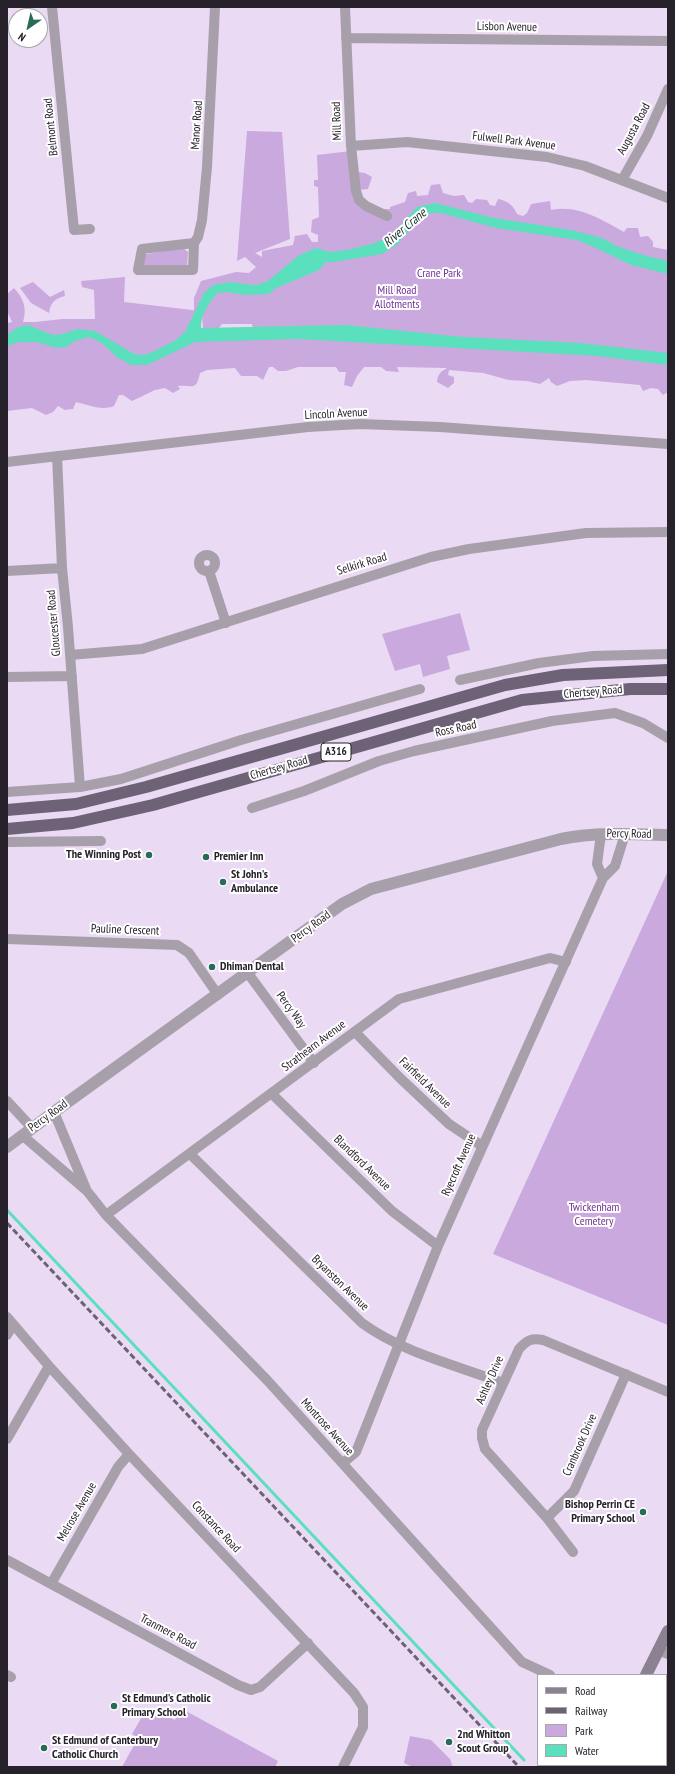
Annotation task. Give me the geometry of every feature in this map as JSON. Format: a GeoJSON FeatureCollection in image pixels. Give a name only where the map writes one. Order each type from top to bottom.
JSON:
{"type":"FeatureCollection","features":[{"type":"Feature","properties":{"kind":"highway","name":"Chertsey Road"},"geometry":{"type":"LineString","coordinates":[[7,810],[76,804],[146,787],[505,685],[562,675],[668,670]]}},
{"type":"Feature","properties":{"kind":"highway","name":"Chertsey Road"},"geometry":{"type":"LineString","coordinates":[[7,829],[73,823],[154,805],[522,700],[630,688],[668,689]]}},
{"type":"Feature","properties":{"kind":"main road"},"geometry":{"type":"LineString","coordinates":[[647,1674],[663,1652],[668,1631]]}},
{"type":"Feature","properties":{"kind":"street","name":"Belmont Road"},"geometry":{"type":"LineString","coordinates":[[52,7],[74,230],[90,229]]}},
{"type":"Feature","properties":{"kind":"street","name":"Manor Road"},"geometry":{"type":"LineString","coordinates":[[194,243],[142,249],[138,270],[193,270],[194,243],[198,237],[202,220],[212,94],[215,7]]}},
{"type":"Feature","properties":{"kind":"street","name":"Mill Road"},"geometry":{"type":"LineString","coordinates":[[345,7],[351,146],[356,191],[360,200],[366,206],[387,216]]}},
{"type":"Feature","properties":{"kind":"street","name":"Lisbon Avenue"},"geometry":{"type":"LineString","coordinates":[[346,38],[668,41]]}},
{"type":"Feature","properties":{"kind":"street","name":"Augusta Road"},"geometry":{"type":"LineString","coordinates":[[622,180],[647,136],[668,89]]}},
{"type":"Feature","properties":{"kind":"street","name":"Fulwell Park Avenue"},"geometry":{"type":"LineString","coordinates":[[351,146],[407,142],[547,157],[585,166],[668,198]]}},
{"type":"Feature","properties":{"kind":"street","name":"Lincoln Avenue"},"geometry":{"type":"LineString","coordinates":[[7,462],[308,427],[360,424],[440,427],[668,444]]}},
{"type":"Feature","properties":{"kind":"street","name":"Gloucester Road"},"geometry":{"type":"LineString","coordinates":[[57,456],[62,568],[80,787]]}},
{"type":"Feature","properties":{"kind":"street","name":"Selkirk Road"},"geometry":{"type":"LineString","coordinates":[[70,655],[142,649],[226,623],[351,581],[431,557],[469,549],[586,533],[668,532]]}},
{"type":"Feature","properties":{"kind":"street"},"geometry":{"type":"LineString","coordinates":[[7,571],[62,568]]}},
{"type":"Feature","properties":{"kind":"street"},"geometry":{"type":"LineString","coordinates":[[209,571],[226,623]]}},
{"type":"Feature","properties":{"kind":"street"},"geometry":{"type":"LineString","coordinates":[[460,680],[539,663],[593,656],[668,654]]}},
{"type":"Feature","properties":{"kind":"street"},"geometry":{"type":"LineString","coordinates":[[7,677],[72,676]]}},
{"type":"Feature","properties":{"kind":"street"},"geometry":{"type":"LineString","coordinates":[[7,792],[80,787],[121,779],[241,740],[420,689]]}},
{"type":"Feature","properties":{"kind":"street","name":"Ross Road"},"geometry":{"type":"LineString","coordinates":[[252,808],[304,791],[379,761],[414,751],[552,721],[615,713],[643,723],[668,738]]}},
{"type":"Feature","properties":{"kind":"street","name":"Percy Road"},"geometry":{"type":"LineString","coordinates":[[7,1147],[342,904],[371,889],[585,834],[668,835]]}},
{"type":"Feature","properties":{"kind":"street"},"geometry":{"type":"LineString","coordinates":[[601,834],[597,864],[603,878]]}},
{"type":"Feature","properties":{"kind":"street","name":"Ryecroft Avenue"},"geometry":{"type":"LineString","coordinates":[[343,1463],[356,1452],[438,1246],[603,878],[615,866],[625,834]]}},
{"type":"Feature","properties":{"kind":"street"},"geometry":{"type":"LineString","coordinates":[[7,842],[102,842]]}},
{"type":"Feature","properties":{"kind":"street","name":"Pauline Crescent"},"geometry":{"type":"LineString","coordinates":[[7,939],[177,945],[190,953],[218,994]]}},
{"type":"Feature","properties":{"kind":"street","name":"Strathearn Avenue"},"geometry":{"type":"LineString","coordinates":[[106,1215],[399,999],[550,958],[566,962]]}},
{"type":"Feature","properties":{"kind":"street","name":"Percy Way"},"geometry":{"type":"LineString","coordinates":[[247,972],[314,1063]]}},
{"type":"Feature","properties":{"kind":"street","name":"Fairfield Avenue"},"geometry":{"type":"LineString","coordinates":[[355,1032],[448,1124],[482,1146]]}},
{"type":"Feature","properties":{"kind":"street","name":"Blandford Avenue"},"geometry":{"type":"LineString","coordinates":[[272,1094],[392,1211],[438,1246]]}},
{"type":"Feature","properties":{"kind":"street"},"geometry":{"type":"LineString","coordinates":[[7,1101],[32,1128]]}},
{"type":"Feature","properties":{"kind":"street","name":"Montrose Avenue"},"geometry":{"type":"LineString","coordinates":[[54,1112],[87,1191]]}},
{"type":"Feature","properties":{"kind":"street","name":"Montrose Avenue"},"geometry":{"type":"LineString","coordinates":[[22,1135],[87,1191],[106,1215],[267,1380],[522,1662],[548,1674]]}},
{"type":"Feature","properties":{"kind":"street","name":"Bryanston Avenue"},"geometry":{"type":"LineString","coordinates":[[190,1154],[362,1322],[381,1336],[398,1344],[504,1382]]}},
{"type":"Feature","properties":{"kind":"street"},"geometry":{"type":"LineString","coordinates":[[7,1334],[10,1321]]}},
{"type":"Feature","properties":{"kind":"street","name":"Constance Road"},"geometry":{"type":"LineString","coordinates":[[10,1321],[129,1454],[354,1693],[362,1707],[363,1728],[343,1767]]}},
{"type":"Feature","properties":{"kind":"street","name":"Ashley Drive"},"geometry":{"type":"LineString","coordinates":[[574,1552],[547,1518],[485,1449],[482,1438],[482,1430],[519,1349],[526,1341],[534,1338],[543,1340],[668,1392]]}},
{"type":"Feature","properties":{"kind":"street"},"geometry":{"type":"LineString","coordinates":[[7,1439],[49,1366]]}},
{"type":"Feature","properties":{"kind":"street","name":"Cranbrook Drive"},"geometry":{"type":"LineString","coordinates":[[547,1518],[574,1491],[626,1374]]}},
{"type":"Feature","properties":{"kind":"street","name":"Melrose Avenue"},"geometry":{"type":"LineString","coordinates":[[50,1584],[118,1467],[129,1454]]}},
{"type":"Feature","properties":{"kind":"street","name":"Tranmere Road"},"geometry":{"type":"LineString","coordinates":[[7,1560],[238,1685],[251,1690],[260,1688],[308,1643]]}},
{"type":"Feature","properties":{"kind":"green space"},"geometry":{"type":"Polygon","coordinates":[[[247,131],[282,132],[290,239],[255,253],[262,257],[262,251],[293,245],[295,236],[307,234],[312,242],[318,242],[318,235],[311,232],[312,220],[319,217],[318,187],[314,186],[314,180],[318,180],[317,155],[351,151],[358,172],[365,173],[372,177],[368,189],[358,190],[359,197],[381,213],[384,209],[390,209],[390,207],[405,202],[408,193],[416,191],[417,196],[428,195],[431,185],[440,184],[443,193],[454,196],[464,195],[468,202],[472,203],[476,199],[487,200],[490,205],[495,206],[498,199],[505,201],[514,208],[517,214],[523,216],[527,213],[531,204],[550,201],[551,210],[571,209],[580,211],[598,218],[624,232],[627,228],[638,228],[640,237],[648,236],[653,242],[653,247],[668,250],[668,392],[663,395],[658,389],[651,388],[643,391],[640,385],[586,380],[570,381],[557,386],[551,382],[549,378],[540,384],[527,381],[509,380],[483,373],[449,370],[448,375],[454,377],[454,383],[448,388],[437,382],[440,373],[447,368],[397,367],[399,372],[386,371],[381,367],[364,367],[357,376],[352,387],[344,385],[346,372],[339,372],[336,367],[298,367],[286,371],[278,371],[273,367],[269,367],[263,380],[257,376],[241,376],[235,368],[207,370],[200,373],[195,385],[178,386],[180,389],[173,393],[165,388],[155,390],[132,401],[123,395],[119,395],[114,406],[104,408],[76,402],[73,409],[65,410],[58,406],[53,412],[46,415],[32,408],[7,411],[7,323],[12,322],[7,311],[7,294],[14,288],[24,304],[25,312],[23,322],[63,319],[95,319],[94,290],[82,287],[81,281],[125,277],[124,302],[194,310],[194,298],[201,281],[236,272],[249,273],[256,267],[245,257],[237,261],[247,131]],[[202,314],[181,341],[227,341],[233,329],[253,328],[252,324],[222,324],[218,329],[203,329],[202,314]]]}},
{"type":"Feature","properties":{"kind":"green space"},"geometry":{"type":"Polygon","coordinates":[[[183,248],[188,252],[187,266],[148,268],[143,264],[144,257],[147,254],[183,248]]]}},
{"type":"Feature","properties":{"kind":"green space"},"geometry":{"type":"Polygon","coordinates":[[[33,282],[50,297],[64,290],[65,296],[54,301],[49,313],[31,303],[20,288],[33,282]]]}},
{"type":"Feature","properties":{"kind":"green space"},"geometry":{"type":"Polygon","coordinates":[[[460,613],[470,650],[447,656],[450,669],[423,677],[420,664],[395,671],[382,634],[460,613]]]}},
{"type":"Feature","properties":{"kind":"green space","name":"Twickenham Cemetery"},"geometry":{"type":"Polygon","coordinates":[[[668,871],[668,1325],[493,1254],[668,871]]]}},
{"type":"Feature","properties":{"kind":"green space"},"geometry":{"type":"Polygon","coordinates":[[[147,1708],[157,1714],[159,1712],[175,1720],[182,1709],[278,1761],[275,1767],[122,1767],[138,1738],[132,1734],[147,1708]]]}},
{"type":"Feature","properties":{"kind":"green space"},"geometry":{"type":"Polygon","coordinates":[[[410,1736],[431,1740],[450,1759],[453,1767],[413,1767],[404,1763],[410,1736]]]}},
{"type":"Feature","properties":{"kind":"water","name":"River Crane"},"geometry":{"type":"Polygon","coordinates":[[[435,203],[494,218],[571,230],[602,238],[619,247],[668,261],[668,274],[631,265],[577,240],[496,228],[441,213],[431,213],[423,216],[398,244],[382,254],[326,262],[319,270],[276,288],[269,294],[244,295],[228,292],[217,293],[208,305],[202,319],[201,328],[345,325],[463,337],[581,343],[668,353],[668,365],[597,356],[299,339],[195,342],[147,365],[131,365],[118,358],[103,344],[90,337],[75,341],[66,347],[57,348],[36,342],[19,342],[7,346],[7,335],[18,327],[28,325],[53,335],[78,329],[95,331],[134,354],[144,355],[153,352],[176,340],[185,332],[204,293],[213,285],[230,282],[254,285],[260,284],[268,281],[298,256],[311,250],[317,248],[329,252],[347,250],[375,243],[386,238],[397,229],[417,207],[435,203]]]}},
{"type":"Feature","properties":{"kind":"waterway"},"geometry":{"type":"LineString","coordinates":[[7,1210],[524,1760]]}},
{"type":"Feature","properties":{"kind":"railway"},"geometry":{"type":"LineString","coordinates":[[7,1223],[519,1767]]}},
{"type":"Feature","properties":{"kind":"place","name":"The Winning Post"},"geometry":{"type":"Point","coordinates":[149,855]}},
{"type":"Feature","properties":{"kind":"place","name":"Premier Inn"},"geometry":{"type":"Point","coordinates":[206,857]}},
{"type":"Feature","properties":{"kind":"place","name":"St John's Ambulance"},"geometry":{"type":"Point","coordinates":[223,882]}},
{"type":"Feature","properties":{"kind":"place","name":"Dhiman Dental"},"geometry":{"type":"Point","coordinates":[212,967]}},
{"type":"Feature","properties":{"kind":"place","name":"Bishop Perrin CE Primary School"},"geometry":{"type":"Point","coordinates":[643,1512]}},
{"type":"Feature","properties":{"kind":"place","name":"St Edmund's Catholic Primary School"},"geometry":{"type":"Point","coordinates":[114,1706]}},
{"type":"Feature","properties":{"kind":"place","name":"2nd Whitton Scout Group"},"geometry":{"type":"Point","coordinates":[449,1742]}},
{"type":"Feature","properties":{"kind":"place","name":"St Edmund of Canterbury Catholic Church"},"geometry":{"type":"Point","coordinates":[44,1748]}},
{"type":"Feature","properties":{"kind":"park label","name":"Crane Park"},"geometry":{"type":"Point","coordinates":[439,274]}},
{"type":"Feature","properties":{"kind":"park label","name":"Mill Road Allotments"},"geometry":{"type":"Point","coordinates":[397,298]}}]}
